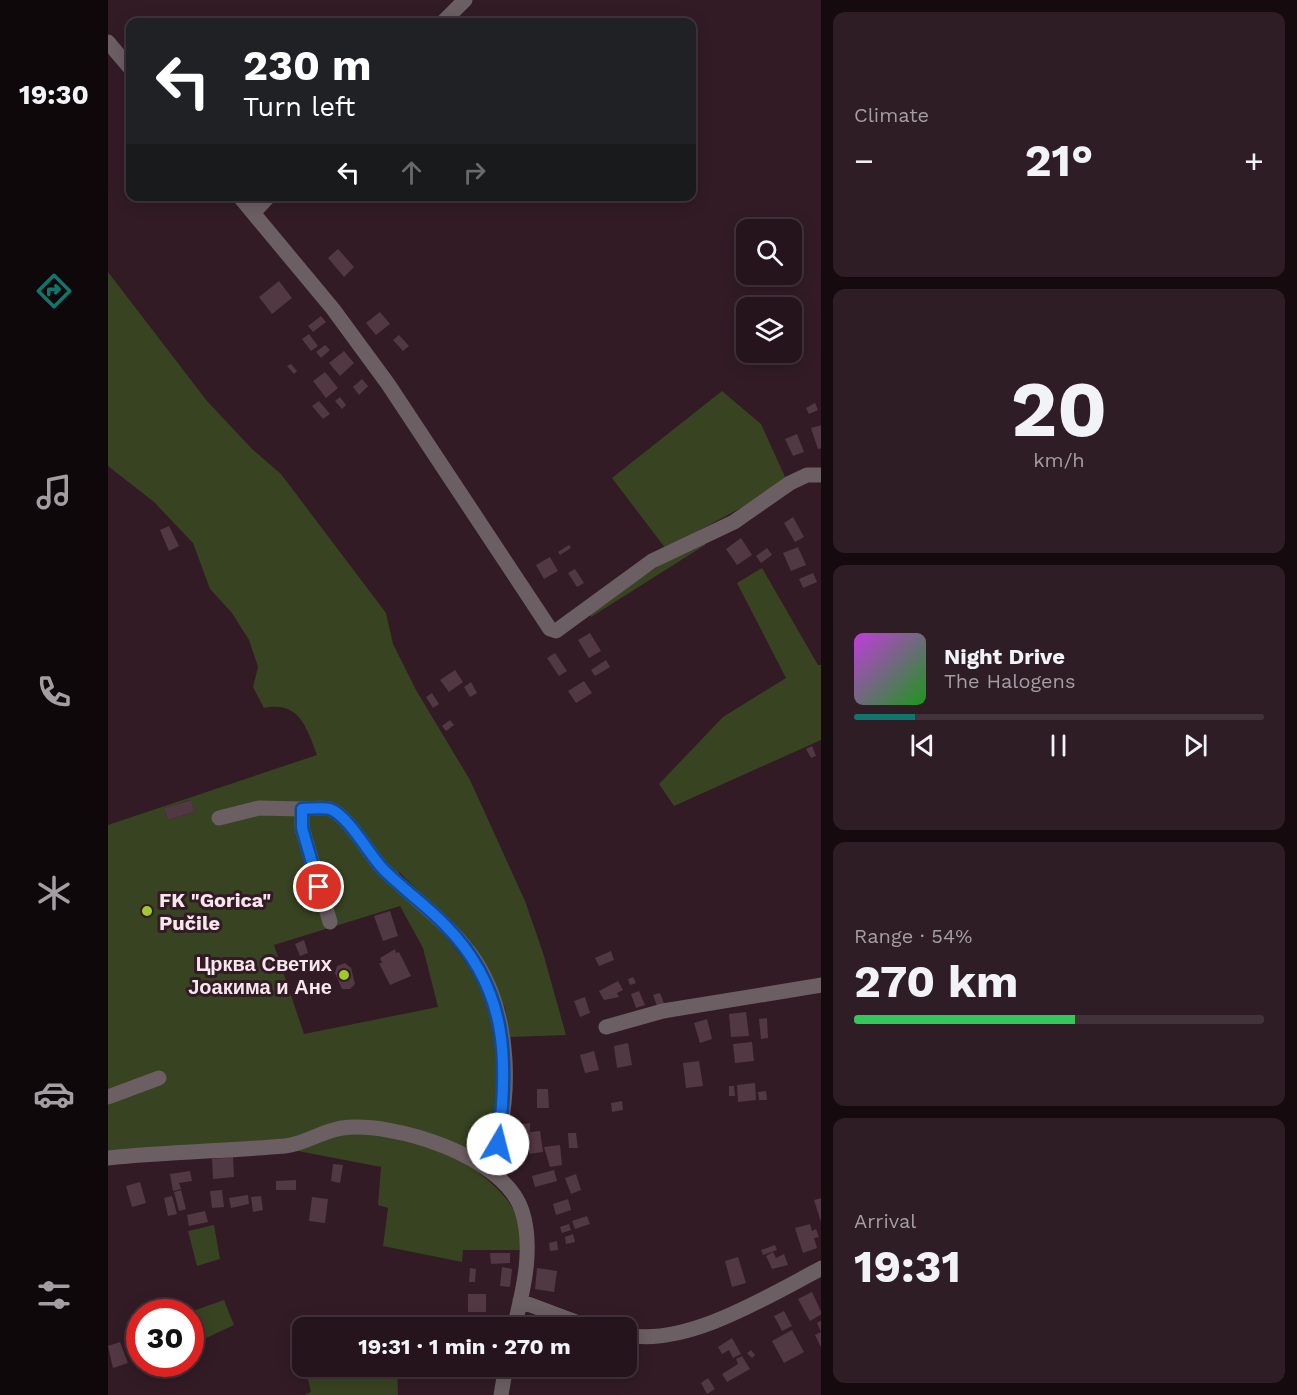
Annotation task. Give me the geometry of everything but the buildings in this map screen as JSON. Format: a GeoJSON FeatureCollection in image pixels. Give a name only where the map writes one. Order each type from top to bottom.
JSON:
{"type":"FeatureCollection","features":[{"type":"Feature","properties":{"kind":"street"},"geometry":{"type":"LineString","coordinates":[[447,18],[465,0]]}},
{"type":"Feature","properties":{"kind":"street"},"geometry":{"type":"LineString","coordinates":[[108,42],[126,63]]}},
{"type":"Feature","properties":{"kind":"street"},"geometry":{"type":"LineString","coordinates":[[243,201],[333,309],[388,384],[550,630],[556,631],[652,561],[734,522],[790,483],[807,475],[821,475]]}},
{"type":"Feature","properties":{"kind":"street"},"geometry":{"type":"LineString","coordinates":[[253,213],[264,201]]}},
{"type":"Feature","properties":{"kind":"street"},"geometry":{"type":"LineString","coordinates":[[219,818],[259,808],[328,808],[339,815],[385,871],[447,926],[470,954],[494,1002],[505,1059],[504,1096],[498,1144],[488,1168]]}},
{"type":"Feature","properties":{"kind":"street"},"geometry":{"type":"LineString","coordinates":[[302,809],[302,828],[330,922]]}},
{"type":"Feature","properties":{"kind":"street"},"geometry":{"type":"LineString","coordinates":[[606,1027],[663,1011],[821,985]]}},
{"type":"Feature","properties":{"kind":"street"},"geometry":{"type":"LineString","coordinates":[[108,1097],[159,1078]]}},
{"type":"Feature","properties":{"kind":"street"},"geometry":{"type":"LineString","coordinates":[[108,1158],[173,1151],[290,1146],[341,1128],[379,1127],[433,1143],[488,1168],[507,1186],[522,1208],[527,1230],[517,1317]]}},
{"type":"Feature","properties":{"kind":"street"},"geometry":{"type":"LineString","coordinates":[[637,1335],[662,1335],[697,1327],[821,1268]]}},
{"type":"Feature","properties":{"kind":"street"},"geometry":{"type":"LineString","coordinates":[[520,1302],[562,1317]]}},
{"type":"Feature","properties":{"kind":"street"},"geometry":{"type":"LineString","coordinates":[[501,1395],[504,1377]]}},
{"type":"Feature","properties":{"kind":"green space"},"geometry":{"type":"Polygon","coordinates":[[[108,272],[207,401],[253,450],[281,474],[386,613],[393,644],[416,690],[470,780],[525,901],[543,953],[566,1035],[510,1037],[505,1008],[473,944],[399,872],[403,896],[445,936],[462,957],[487,1004],[498,1057],[498,1088],[494,1129],[479,1173],[498,1190],[516,1215],[521,1250],[463,1250],[462,1262],[383,1246],[388,1208],[378,1205],[381,1167],[293,1150],[108,1152],[108,825],[317,755],[300,718],[286,708],[264,708],[253,687],[258,667],[249,640],[232,613],[210,589],[193,543],[154,502],[108,466],[108,272]],[[190,800],[164,808],[168,820],[194,812],[190,800]],[[400,906],[274,945],[304,1034],[438,1007],[423,948],[400,906]]]}},
{"type":"Feature","properties":{"kind":"green space"},"geometry":{"type":"Polygon","coordinates":[[[722,391],[761,424],[786,479],[750,503],[698,531],[705,545],[591,617],[589,613],[672,557],[612,478],[722,391]]]}},
{"type":"Feature","properties":{"kind":"green space"},"geometry":{"type":"Polygon","coordinates":[[[762,568],[818,665],[821,665],[821,740],[674,806],[659,784],[723,717],[786,678],[737,583],[762,568]]]}},
{"type":"Feature","properties":{"kind":"green space"},"geometry":{"type":"Polygon","coordinates":[[[214,1225],[220,1259],[197,1266],[188,1231],[214,1225]]]}},
{"type":"Feature","properties":{"kind":"green space"},"geometry":{"type":"Polygon","coordinates":[[[224,1300],[234,1325],[204,1339],[204,1307],[224,1300]]]}},
{"type":"Feature","properties":{"kind":"green space"},"geometry":{"type":"Polygon","coordinates":[[[307,1377],[397,1377],[398,1395],[304,1395],[311,1392],[307,1377]]]}},
{"type":"Feature","properties":{"kind":"place","name":"FK \"Gorica\" Pučile"},"geometry":{"type":"Point","coordinates":[147,911]}},
{"type":"Feature","properties":{"kind":"place","name":"Црква Светих Јоакима и Ане"},"geometry":{"type":"Point","coordinates":[344,975]}},
{"type":"Feature","properties":{"kind":"route"},"geometry":{"type":"LineString","coordinates":[[319,887],[302,828],[302,809],[328,808],[339,815],[385,871],[447,926],[470,954],[494,1002],[505,1059],[504,1096],[498,1144]]}}]}
